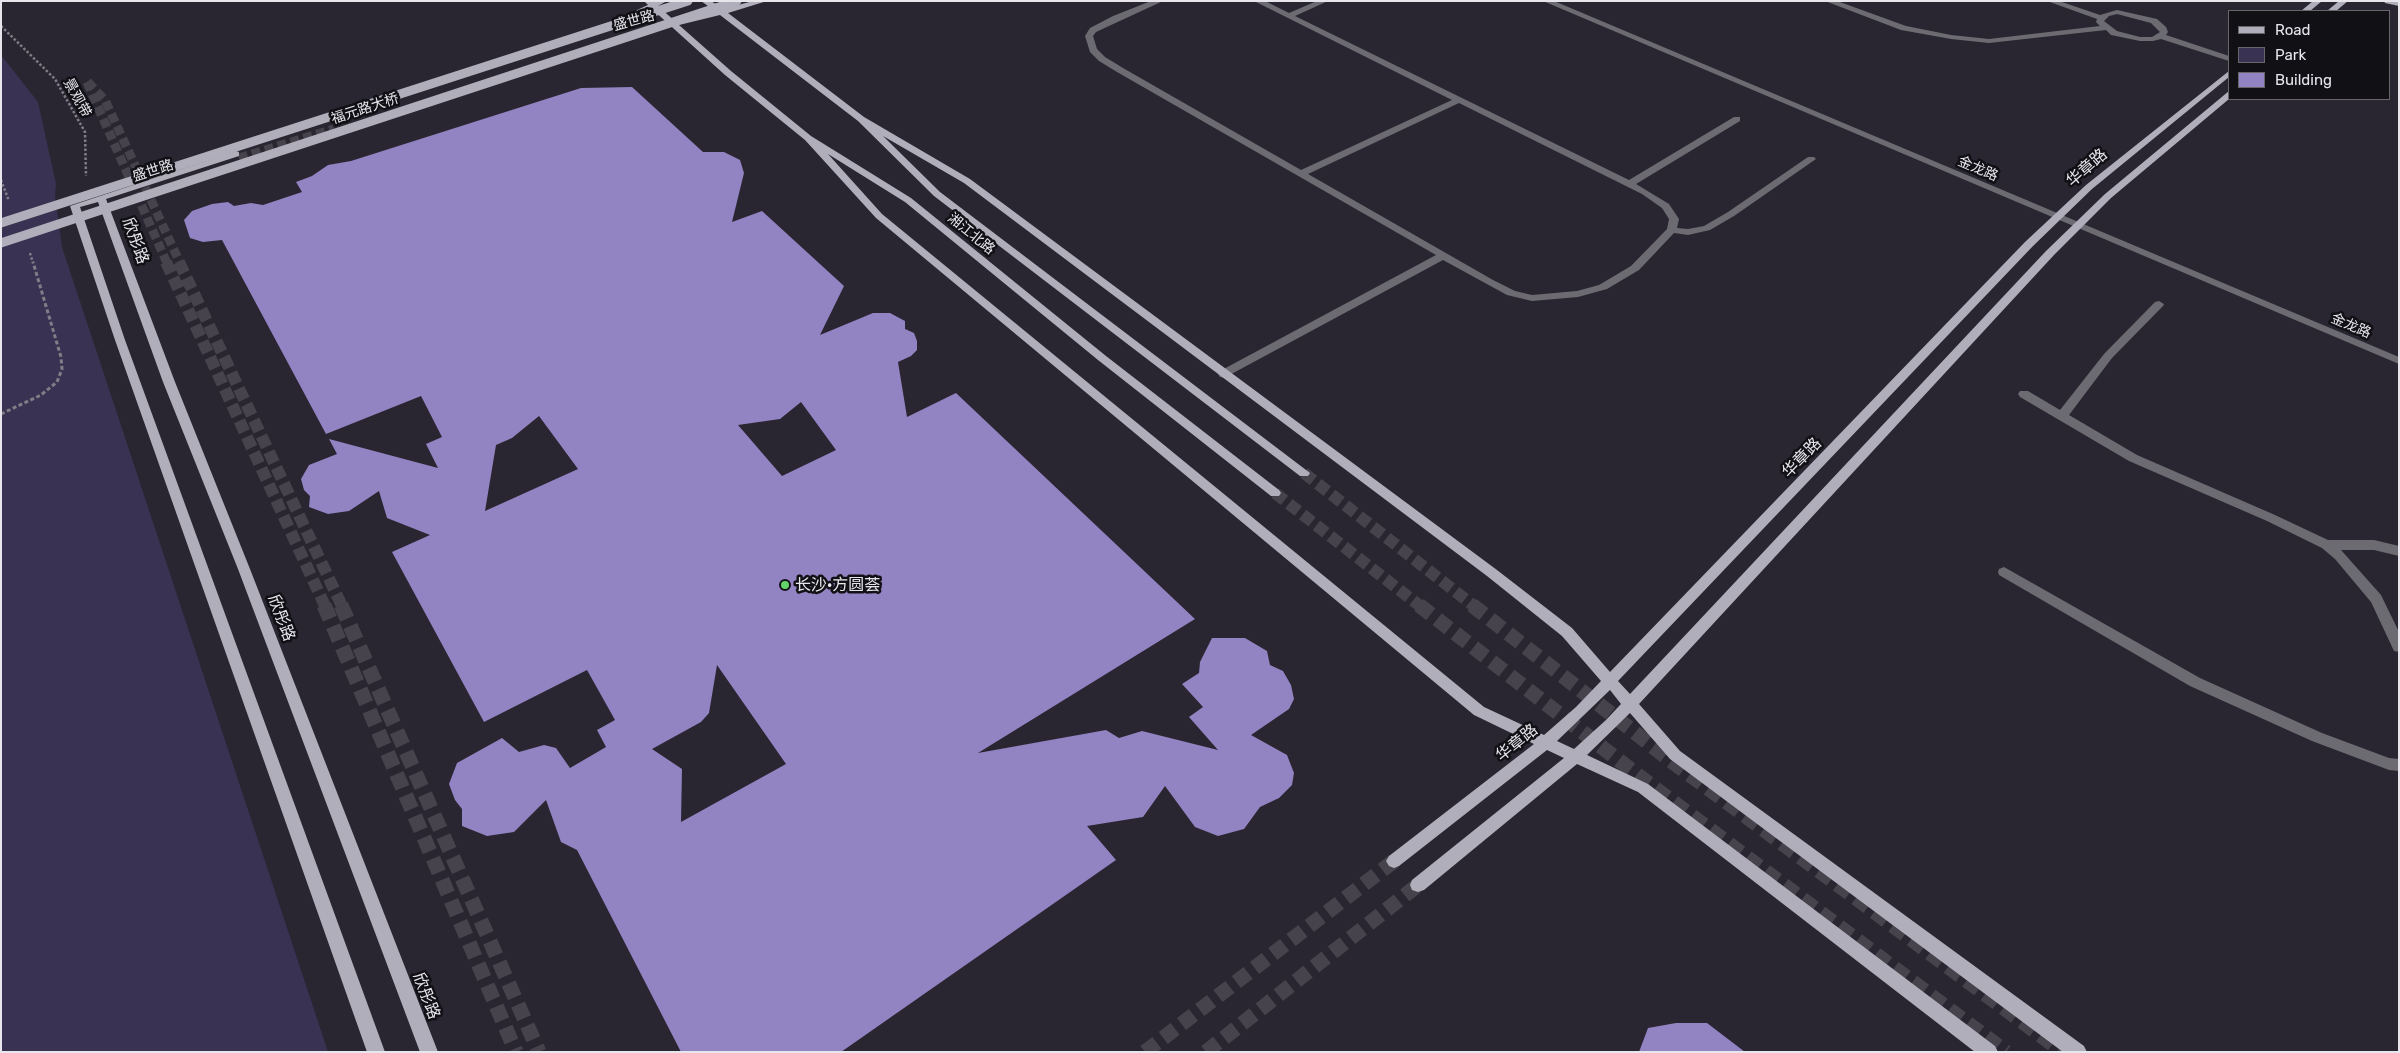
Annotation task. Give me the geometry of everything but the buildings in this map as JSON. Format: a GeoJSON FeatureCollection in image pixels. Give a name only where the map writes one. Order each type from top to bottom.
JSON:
{"type":"FeatureCollection","features":[{"type":"Feature","properties":{"kind":"main road","name":"盛世路"},"geometry":{"type":"LineString","coordinates":[[561,45],[651,3],[663,1]]}},
{"type":"Feature","properties":{"kind":"main road","name":"福元路大桥"},"geometry":{"type":"LineString","coordinates":[[1,222],[688,1]]}},
{"type":"Feature","properties":{"kind":"main road","name":"湘江北路"},"geometry":{"type":"LineString","coordinates":[[705,1],[742,26],[861,119],[937,194],[1304,473]]}},
{"type":"Feature","properties":{"kind":"main road","name":"福元路大桥"},"geometry":{"type":"LineString","coordinates":[[1,242],[737,1]]}},
{"type":"Feature","properties":{"kind":"main road","name":"盛世路"},"geometry":{"type":"LineString","coordinates":[[570,53],[763,1]]}},
{"type":"Feature","properties":{"kind":"main road"},"geometry":{"type":"LineString","coordinates":[[2306,10],[2318,1]]}},
{"type":"Feature","properties":{"kind":"main road"},"geometry":{"type":"LineString","coordinates":[[2332,10],[2344,1]]}},
{"type":"Feature","properties":{"kind":"main road"},"geometry":{"type":"LineString","coordinates":[[2388,1],[2399,4]]}},
{"type":"Feature","properties":{"kind":"main road","name":"湘江北路"},"geometry":{"type":"LineString","coordinates":[[651,3],[674,25],[808,138],[908,200],[1102,358],[1275,493]]}},
{"type":"Feature","properties":{"kind":"main road","name":"华章路"},"geometry":{"type":"LineString","coordinates":[[1394,861],[1545,742],[1612,680],[2060,214],[2089,187],[2228,73]]}},
{"type":"Feature","properties":{"kind":"main road"},"geometry":{"type":"LineString","coordinates":[[1418,885],[1576,756],[1632,703],[2080,223],[2108,196],[2228,95]]}},
{"type":"Feature","properties":{"kind":"main road"},"geometry":{"type":"LineString","coordinates":[[861,119],[967,181],[1492,573],[1568,632],[1676,754],[2078,1052]]}},
{"type":"Feature","properties":{"kind":"main road"},"geometry":{"type":"LineString","coordinates":[[808,138],[879,216],[1479,711],[1643,788],[1989,1052]]}},
{"type":"Feature","properties":{"kind":"main road","name":"盛世路"},"geometry":{"type":"LineString","coordinates":[[80,206],[237,156]]}},
{"type":"Feature","properties":{"kind":"main road","name":"盛世路"},"geometry":{"type":"LineString","coordinates":[[80,206],[101,200]]}},
{"type":"Feature","properties":{"kind":"main road","name":"欣彤路"},"geometry":{"type":"LineString","coordinates":[[101,200],[169,382],[244,568],[429,1052]]}},
{"type":"Feature","properties":{"kind":"main road"},"geometry":{"type":"LineString","coordinates":[[80,206],[120,340],[376,1052]]}},
{"type":"Feature","properties":{"kind":"street"},"geometry":{"type":"LineString","coordinates":[[1159,1],[1116,18],[1093,30],[1089,36],[1093,50],[1102,59],[1120,70],[1442,256],[1511,293],[1532,298],[1553,297],[1578,294],[1602,287],[1635,268],[1672,230],[1674,219],[1666,206],[1629,184],[1499,119],[1457,101],[1258,1]]}},
{"type":"Feature","properties":{"kind":"street"},"geometry":{"type":"LineString","coordinates":[[1289,16],[1324,1]]}},
{"type":"Feature","properties":{"kind":"street","name":"金龙路"},"geometry":{"type":"LineString","coordinates":[[1547,1],[2060,214]]}},
{"type":"Feature","properties":{"kind":"street","name":"金龙路"},"geometry":{"type":"LineString","coordinates":[[1561,1],[2399,361]]}},
{"type":"Feature","properties":{"kind":"street"},"geometry":{"type":"LineString","coordinates":[[1829,1],[1904,28],[1951,37],[1989,41],[2105,28]]}},
{"type":"Feature","properties":{"kind":"street"},"geometry":{"type":"LineString","coordinates":[[2052,1],[2100,18],[2117,12],[2143,17],[2162,27],[2164,32],[2161,36]]}},
{"type":"Feature","properties":{"kind":"street"},"geometry":{"type":"LineString","coordinates":[[2100,18],[2100,22],[2105,28],[2126,37],[2146,39],[2161,36],[2228,59]]}},
{"type":"Feature","properties":{"kind":"street"},"geometry":{"type":"LineString","coordinates":[[1301,174],[1457,101]]}},
{"type":"Feature","properties":{"kind":"street"},"geometry":{"type":"LineString","coordinates":[[1629,184],[1737,119]]}},
{"type":"Feature","properties":{"kind":"street"},"geometry":{"type":"LineString","coordinates":[[1672,230],[1688,232],[1707,228],[1732,214],[1811,159]]}},
{"type":"Feature","properties":{"kind":"street","name":"金龙路"},"geometry":{"type":"LineString","coordinates":[[2080,223],[2399,352]]}},
{"type":"Feature","properties":{"kind":"street"},"geometry":{"type":"LineString","coordinates":[[1224,374],[1442,256]]}},
{"type":"Feature","properties":{"kind":"street"},"geometry":{"type":"LineString","coordinates":[[2061,417],[2108,356],[2159,304]]}},
{"type":"Feature","properties":{"kind":"street"},"geometry":{"type":"LineString","coordinates":[[2024,394],[2133,458],[2271,518],[2326,545],[2340,556],[2376,599],[2399,647]]}},
{"type":"Feature","properties":{"kind":"street"},"geometry":{"type":"LineString","coordinates":[[2326,545],[2374,545],[2399,551]]}},
{"type":"Feature","properties":{"kind":"street"},"geometry":{"type":"LineString","coordinates":[[2004,572],[2195,682],[2317,737],[2389,764],[2399,765]]}},
{"type":"Feature","properties":{"kind":"path","name":"景观带"},"geometry":{"type":"LineString","coordinates":[[1,26],[56,79],[85,132],[80,206]]}},
{"type":"Feature","properties":{"kind":"path"},"geometry":{"type":"LineString","coordinates":[[1,180],[12,209]]}},
{"type":"Feature","properties":{"kind":"path"},"geometry":{"type":"LineString","coordinates":[[1,414],[41,395],[56,382],[62,369],[61,357],[28,248]]}},
{"type":"Feature","properties":{"kind":"green space"},"geometry":{"type":"Polygon","coordinates":[[[1,55],[38,102],[56,184],[55,197],[62,247],[328,1052],[1,1052],[1,55]]]}},
{"type":"Feature","properties":{"kind":"tunnel"},"geometry":{"type":"LineString","coordinates":[[167,263],[86,80],[105,100],[180,263]]}},
{"type":"Feature","properties":{"kind":"tunnel"},"geometry":{"type":"LineString","coordinates":[[239,158],[334,129]]}},
{"type":"Feature","properties":{"kind":"tunnel"},"geometry":{"type":"LineString","coordinates":[[166,262],[325,606]]}},
{"type":"Feature","properties":{"kind":"tunnel"},"geometry":{"type":"LineString","coordinates":[[179,262],[342,606]]}},
{"type":"Feature","properties":{"kind":"tunnel"},"geometry":{"type":"LineString","coordinates":[[1304,473],[1474,606]]}},
{"type":"Feature","properties":{"kind":"tunnel"},"geometry":{"type":"LineString","coordinates":[[1275,493],[1420,606]]}},
{"type":"Feature","properties":{"kind":"tunnel"},"geometry":{"type":"LineString","coordinates":[[324,605],[516,1052]]}},
{"type":"Feature","properties":{"kind":"tunnel"},"geometry":{"type":"LineString","coordinates":[[341,605],[539,1052]]}},
{"type":"Feature","properties":{"kind":"tunnel"},"geometry":{"type":"LineString","coordinates":[[1419,605],[1648,783],[2006,1052]]}},
{"type":"Feature","properties":{"kind":"tunnel"},"geometry":{"type":"LineString","coordinates":[[1472,605],[1670,760],[2063,1052]]}},
{"type":"Feature","properties":{"kind":"tunnel"},"geometry":{"type":"LineString","coordinates":[[1145,1052],[1394,861]]}},
{"type":"Feature","properties":{"kind":"tunnel"},"geometry":{"type":"LineString","coordinates":[[1206,1052],[1418,885]]}},
{"type":"Feature","properties":{"kind":"place","name":"长沙·方圆荟"},"geometry":{"type":"Point","coordinates":[785,585]}}]}
